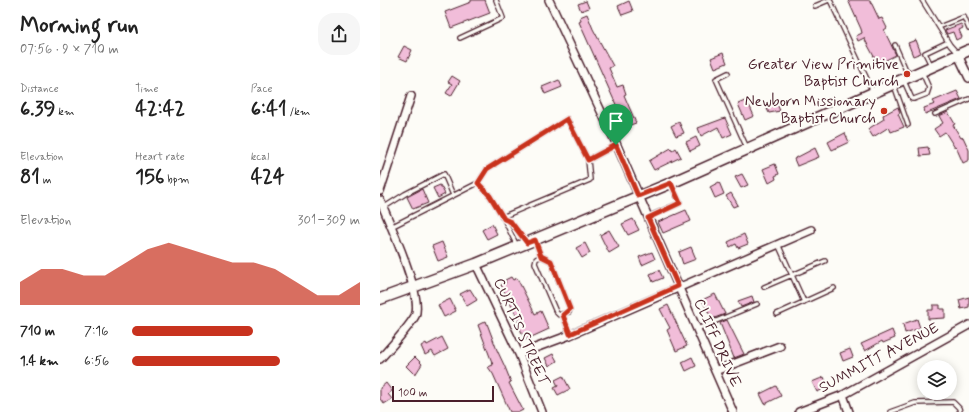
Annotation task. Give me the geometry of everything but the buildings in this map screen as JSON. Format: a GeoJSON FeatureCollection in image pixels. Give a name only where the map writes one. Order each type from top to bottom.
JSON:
{"type":"FeatureCollection","features":[{"type":"Feature","properties":{"kind":"main road"},"geometry":{"type":"LineString","coordinates":[[380,299],[476,264],[671,183],[969,50]]}},
{"type":"Feature","properties":{"kind":"street","name":"CLIFF DRIVE"},"geometry":{"type":"LineString","coordinates":[[549,0],[616,145],[733,412]]}},
{"type":"Feature","properties":{"kind":"street"},"geometry":{"type":"LineString","coordinates":[[958,55],[969,78]]}},
{"type":"Feature","properties":{"kind":"street"},"geometry":{"type":"LineString","coordinates":[[380,190],[411,96]]}},
{"type":"Feature","properties":{"kind":"street"},"geometry":{"type":"LineString","coordinates":[[380,200],[414,286],[417,306],[415,316],[380,359]]}},
{"type":"Feature","properties":{"kind":"street"},"geometry":{"type":"LineString","coordinates":[[519,354],[570,334],[678,286],[811,230]]}},
{"type":"Feature","properties":{"kind":"street","name":"CURTIS STREET"},"geometry":{"type":"LineString","coordinates":[[476,264],[519,354],[542,412]]}},
{"type":"Feature","properties":{"kind":"street","name":"SUMMITT AVENUE"},"geometry":{"type":"LineString","coordinates":[[799,412],[843,395],[969,325]]}},
{"type":"Feature","properties":{"kind":"street"},"geometry":{"type":"LineString","coordinates":[[716,371],[780,346]]}},
{"type":"Feature","properties":{"kind":"street"},"geometry":{"type":"LineString","coordinates":[[843,395],[849,412]]}},
{"type":"Feature","properties":{"kind":"lane"},"geometry":{"type":"LineString","coordinates":[[460,38],[503,18],[496,0]]}},
{"type":"Feature","properties":{"kind":"lane"},"geometry":{"type":"LineString","coordinates":[[815,6],[830,0],[873,93]]}},
{"type":"Feature","properties":{"kind":"lane"},"geometry":{"type":"LineString","coordinates":[[922,0],[948,42],[958,55]]}},
{"type":"Feature","properties":{"kind":"lane"},"geometry":{"type":"LineString","coordinates":[[939,27],[964,17],[969,29]]}},
{"type":"Feature","properties":{"kind":"lane"},"geometry":{"type":"LineString","coordinates":[[902,80],[912,99],[927,94],[929,88],[925,53],[948,42]]}},
{"type":"Feature","properties":{"kind":"lane"},"geometry":{"type":"LineString","coordinates":[[895,45],[902,80],[908,125]]}},
{"type":"Feature","properties":{"kind":"lane"},"geometry":{"type":"LineString","coordinates":[[728,73],[716,78],[748,149]]}},
{"type":"Feature","properties":{"kind":"lane"},"geometry":{"type":"LineString","coordinates":[[935,114],[969,99]]}},
{"type":"Feature","properties":{"kind":"lane"},"geometry":{"type":"LineString","coordinates":[[391,227],[478,183],[487,169],[567,119],[588,160],[590,180],[503,218]]}},
{"type":"Feature","properties":{"kind":"lane"},"geometry":{"type":"LineString","coordinates":[[588,160],[616,145]]}},
{"type":"Feature","properties":{"kind":"lane"},"geometry":{"type":"LineString","coordinates":[[383,208],[405,194],[444,174],[454,195]]}},
{"type":"Feature","properties":{"kind":"lane"},"geometry":{"type":"LineString","coordinates":[[478,183],[490,196],[517,247]]}},
{"type":"Feature","properties":{"kind":"lane"},"geometry":{"type":"LineString","coordinates":[[648,218],[680,203],[671,183]]}},
{"type":"Feature","properties":{"kind":"lane"},"geometry":{"type":"LineString","coordinates":[[503,218],[511,222],[531,241],[541,256],[551,261],[570,309],[563,315]]}},
{"type":"Feature","properties":{"kind":"lane"},"geometry":{"type":"LineString","coordinates":[[778,244],[804,302]]}},
{"type":"Feature","properties":{"kind":"lane"},"geometry":{"type":"LineString","coordinates":[[541,256],[536,259],[535,263],[556,312],[559,315],[563,315]]}},
{"type":"Feature","properties":{"kind":"lane"},"geometry":{"type":"LineString","coordinates":[[764,287],[825,262]]}},
{"type":"Feature","properties":{"kind":"lane"},"geometry":{"type":"LineString","coordinates":[[777,314],[834,288]]}},
{"type":"Feature","properties":{"kind":"lane"},"geometry":{"type":"LineString","coordinates":[[697,329],[757,304]]}},
{"type":"Feature","properties":{"kind":"lane"},"geometry":{"type":"LineString","coordinates":[[563,315],[570,334]]}},
{"type":"Feature","properties":{"kind":"lane"},"geometry":{"type":"LineString","coordinates":[[893,412],[914,403],[938,401],[953,402],[959,408],[960,412]]}},
{"type":"Feature","properties":{"kind":"place","name":"Greater View Primitive Baptist Church"},"geometry":{"type":"Point","coordinates":[907,74]}},
{"type":"Feature","properties":{"kind":"place","name":"Newborn Missionary Baptist Church"},"geometry":{"type":"Point","coordinates":[884,111]}},
{"type":"Feature","properties":{"kind":"route"},"geometry":{"type":"LineString","coordinates":[[567,119],[588,160],[616,145],[638,196],[671,183],[675,191],[680,203],[648,218],[678,286],[570,334],[563,315],[569,312],[570,309],[551,261],[541,256],[535,240],[527,243],[511,222],[504,219],[490,196],[478,183],[487,169],[567,119]]}}]}
